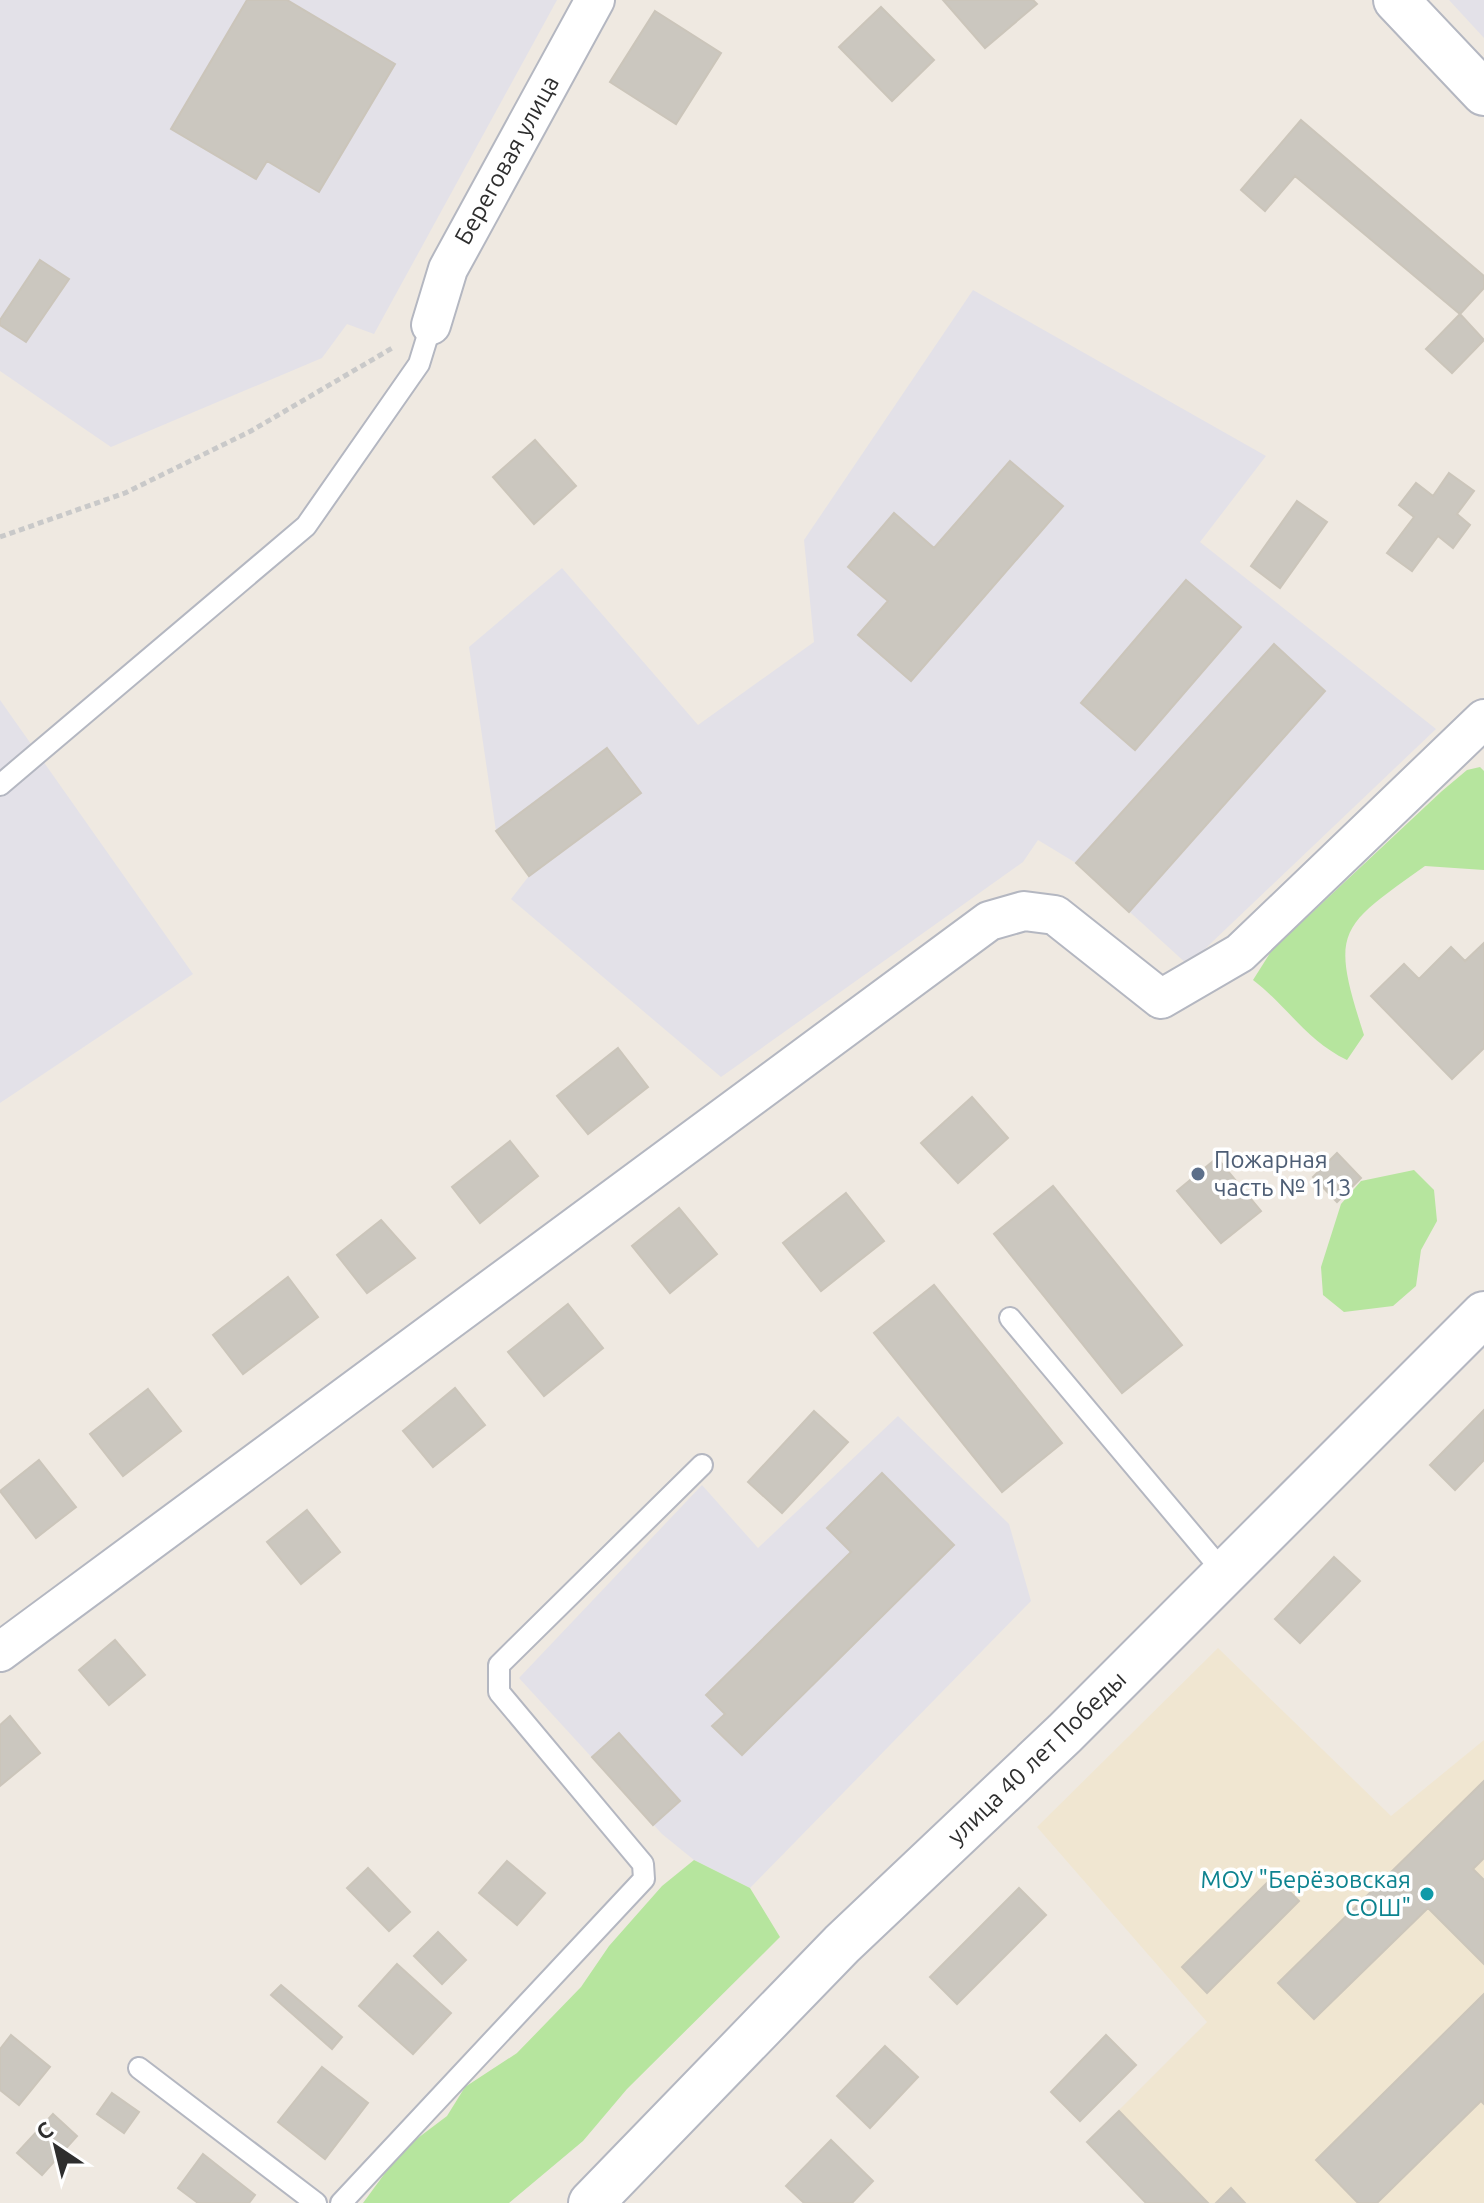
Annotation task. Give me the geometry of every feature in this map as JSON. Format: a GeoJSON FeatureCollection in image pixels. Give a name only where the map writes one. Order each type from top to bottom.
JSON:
{"type":"FeatureCollection","features":[{"type":"Feature","properties":{"kind":"street","name":"Береговая улица"},"geometry":{"type":"LineString","coordinates":[[431,325],[448,269],[595,0]]}},
{"type":"Feature","properties":{"kind":"street"},"geometry":{"type":"LineString","coordinates":[[1396,0],[1484,93]]}},
{"type":"Feature","properties":{"kind":"street"},"geometry":{"type":"LineString","coordinates":[[0,1652],[989,921],[1024,911],[1055,915],[1161,999],[1240,953],[1484,719]]}},
{"type":"Feature","properties":{"kind":"street","name":"улица 40 лет Победы"},"geometry":{"type":"LineString","coordinates":[[591,2203],[842,1944],[1226,1575],[1484,1314]]}},
{"type":"Feature","properties":{"kind":"lane"},"geometry":{"type":"LineString","coordinates":[[0,785],[306,526],[419,364],[431,325]]}},
{"type":"Feature","properties":{"kind":"lane"},"geometry":{"type":"LineString","coordinates":[[1010,1318],[1226,1575]]}},
{"type":"Feature","properties":{"kind":"lane"},"geometry":{"type":"LineString","coordinates":[[341,2203],[644,1879],[643,1864],[499,1692],[499,1665],[702,1465]]}},
{"type":"Feature","properties":{"kind":"lane"},"geometry":{"type":"LineString","coordinates":[[139,2068],[316,2203]]}},
{"type":"Feature","properties":{"kind":"path"},"geometry":{"type":"LineString","coordinates":[[0,537],[125,493],[251,431],[431,325]]}},
{"type":"Feature","properties":{"kind":"shaded area"},"geometry":{"type":"Polygon","coordinates":[[[0,0],[557,0],[374,334],[347,324],[322,358],[111,447],[0,371],[0,0]]]}},
{"type":"Feature","properties":{"kind":"shaded area"},"geometry":{"type":"Polygon","coordinates":[[[1449,0],[1484,0],[1484,38],[1449,0]]]}},
{"type":"Feature","properties":{"kind":"shaded area"},"geometry":{"type":"Polygon","coordinates":[[[973,290],[1266,456],[1200,542],[1436,729],[1188,965],[1076,863],[1038,840],[1023,862],[721,1077],[511,899],[529,876],[496,831],[469,647],[562,568],[698,725],[814,642],[804,540],[973,290]]]}},
{"type":"Feature","properties":{"kind":"shaded area"},"geometry":{"type":"Polygon","coordinates":[[[0,700],[193,974],[0,1103],[0,700]]]}},
{"type":"Feature","properties":{"kind":"shaded area"},"geometry":{"type":"Polygon","coordinates":[[[898,1416],[1009,1524],[1031,1601],[750,1888],[694,1860],[662,1834],[519,1678],[702,1485],[758,1548],[898,1416]]]}},
{"type":"Feature","properties":{"kind":"shaded area"},"geometry":{"type":"Polygon","coordinates":[[[1218,1648],[1391,1816],[1484,1740],[1484,2203],[1146,2203],[1087,2142],[1207,2022],[1037,1827],[1218,1648]]]}},
{"type":"Feature","properties":{"kind":"green space"},"geometry":{"type":"Polygon","coordinates":[[[1480,767],[1484,771],[1484,870],[1425,866],[1374,904],[1349,934],[1345,952],[1347,973],[1364,1035],[1347,1060],[1320,1043],[1253,980],[1272,950],[1442,791],[1467,770],[1480,767]]]}},
{"type":"Feature","properties":{"kind":"green space"},"geometry":{"type":"Polygon","coordinates":[[[1414,1170],[1434,1190],[1437,1221],[1421,1250],[1416,1286],[1393,1306],[1344,1312],[1323,1295],[1321,1267],[1341,1204],[1361,1181],[1414,1170]]]}},
{"type":"Feature","properties":{"kind":"green space"},"geometry":{"type":"Polygon","coordinates":[[[694,1860],[750,1888],[780,1937],[627,2089],[583,2141],[509,2203],[363,2203],[402,2150],[447,2116],[465,2087],[517,2053],[581,1987],[609,1946],[662,1886],[694,1860]]]}},
{"type":"Feature","properties":{"kind":"building"},"geometry":{"type":"Polygon","coordinates":[[[247,0],[287,0],[395,64],[319,192],[267,161],[256,179],[171,129],[247,0]]]}},
{"type":"Feature","properties":{"kind":"building"},"geometry":{"type":"Polygon","coordinates":[[[943,0],[1033,0],[1037,4],[985,48],[943,0]]]}},
{"type":"Feature","properties":{"kind":"building"},"geometry":{"type":"Polygon","coordinates":[[[881,7],[934,60],[892,101],[839,47],[881,7]]]}},
{"type":"Feature","properties":{"kind":"building"},"geometry":{"type":"Polygon","coordinates":[[[655,11],[721,53],[676,124],[610,82],[655,11]]]}},
{"type":"Feature","properties":{"kind":"building"},"geometry":{"type":"Polygon","coordinates":[[[1301,120],[1484,276],[1484,288],[1460,314],[1295,176],[1265,211],[1241,190],[1301,120]]]}},
{"type":"Feature","properties":{"kind":"building"},"geometry":{"type":"Polygon","coordinates":[[[40,260],[69,279],[26,342],[0,325],[0,320],[40,260]]]}},
{"type":"Feature","properties":{"kind":"building"},"geometry":{"type":"Polygon","coordinates":[[[1460,314],[1484,340],[1452,373],[1426,349],[1460,314]]]}},
{"type":"Feature","properties":{"kind":"building"},"geometry":{"type":"Polygon","coordinates":[[[535,440],[576,486],[534,524],[493,477],[535,440]]]}},
{"type":"Feature","properties":{"kind":"building"},"geometry":{"type":"Polygon","coordinates":[[[1010,461],[1063,506],[911,681],[858,635],[888,601],[848,567],[894,513],[934,548],[1010,461]]]}},
{"type":"Feature","properties":{"kind":"building"},"geometry":{"type":"Polygon","coordinates":[[[1449,473],[1474,491],[1457,514],[1470,525],[1453,548],[1438,536],[1412,571],[1387,553],[1414,517],[1399,505],[1416,483],[1433,496],[1449,473]]]}},
{"type":"Feature","properties":{"kind":"building"},"geometry":{"type":"Polygon","coordinates":[[[1297,501],[1327,522],[1280,588],[1251,566],[1297,501]]]}},
{"type":"Feature","properties":{"kind":"building"},"geometry":{"type":"Polygon","coordinates":[[[1186,580],[1241,627],[1135,750],[1081,703],[1186,580]]]}},
{"type":"Feature","properties":{"kind":"building"},"geometry":{"type":"Polygon","coordinates":[[[1274,644],[1325,691],[1129,912],[1076,863],[1274,644]]]}},
{"type":"Feature","properties":{"kind":"building"},"geometry":{"type":"Polygon","coordinates":[[[607,748],[641,793],[529,876],[496,831],[607,748]]]}},
{"type":"Feature","properties":{"kind":"building"},"geometry":{"type":"Polygon","coordinates":[[[1484,943],[1484,1048],[1452,1079],[1371,996],[1404,964],[1419,979],[1451,947],[1465,961],[1484,943]]]}},
{"type":"Feature","properties":{"kind":"building"},"geometry":{"type":"Polygon","coordinates":[[[618,1048],[648,1087],[588,1134],[557,1096],[618,1048]]]}},
{"type":"Feature","properties":{"kind":"building"},"geometry":{"type":"Polygon","coordinates":[[[972,1097],[1008,1138],[958,1183],[921,1143],[972,1097]]]}},
{"type":"Feature","properties":{"kind":"building"},"geometry":{"type":"Polygon","coordinates":[[[510,1141],[538,1176],[480,1223],[452,1187],[510,1141]]]}},
{"type":"Feature","properties":{"kind":"building"},"geometry":{"type":"Polygon","coordinates":[[[1337,1153],[1361,1178],[1337,1202],[1313,1177],[1337,1153]]]}},
{"type":"Feature","properties":{"kind":"building"},"geometry":{"type":"Polygon","coordinates":[[[1217,1158],[1261,1211],[1221,1243],[1177,1191],[1217,1158]]]}},
{"type":"Feature","properties":{"kind":"building"},"geometry":{"type":"Polygon","coordinates":[[[1053,1186],[1182,1345],[1122,1393],[994,1234],[1053,1186]]]}},
{"type":"Feature","properties":{"kind":"building"},"geometry":{"type":"Polygon","coordinates":[[[846,1193],[884,1241],[821,1291],[783,1243],[846,1193]]]}},
{"type":"Feature","properties":{"kind":"building"},"geometry":{"type":"Polygon","coordinates":[[[679,1208],[717,1254],[670,1293],[632,1246],[679,1208]]]}},
{"type":"Feature","properties":{"kind":"building"},"geometry":{"type":"Polygon","coordinates":[[[381,1220],[415,1258],[367,1293],[337,1255],[381,1220]]]}},
{"type":"Feature","properties":{"kind":"building"},"geometry":{"type":"Polygon","coordinates":[[[288,1277],[318,1317],[243,1374],[213,1335],[288,1277]]]}},
{"type":"Feature","properties":{"kind":"building"},"geometry":{"type":"Polygon","coordinates":[[[934,1285],[1062,1443],[1002,1492],[874,1333],[934,1285]]]}},
{"type":"Feature","properties":{"kind":"building"},"geometry":{"type":"Polygon","coordinates":[[[568,1304],[603,1348],[544,1396],[508,1352],[568,1304]]]}},
{"type":"Feature","properties":{"kind":"building"},"geometry":{"type":"Polygon","coordinates":[[[455,1388],[485,1425],[433,1467],[403,1431],[455,1388]]]}},
{"type":"Feature","properties":{"kind":"building"},"geometry":{"type":"Polygon","coordinates":[[[148,1389],[181,1431],[123,1476],[90,1434],[148,1389]]]}},
{"type":"Feature","properties":{"kind":"building"},"geometry":{"type":"Polygon","coordinates":[[[1484,1410],[1484,1460],[1455,1490],[1430,1465],[1484,1410]]]}},
{"type":"Feature","properties":{"kind":"building"},"geometry":{"type":"Polygon","coordinates":[[[814,1411],[848,1442],[782,1513],[748,1482],[814,1411]]]}},
{"type":"Feature","properties":{"kind":"building"},"geometry":{"type":"Polygon","coordinates":[[[39,1460],[76,1507],[36,1538],[0,1491],[39,1460]]]}},
{"type":"Feature","properties":{"kind":"building"},"geometry":{"type":"Polygon","coordinates":[[[882,1473],[954,1545],[742,1755],[712,1726],[725,1714],[706,1695],[851,1552],[827,1528],[882,1473]]]}},
{"type":"Feature","properties":{"kind":"building"},"geometry":{"type":"Polygon","coordinates":[[[307,1510],[340,1552],[301,1584],[267,1542],[307,1510]]]}},
{"type":"Feature","properties":{"kind":"building"},"geometry":{"type":"Polygon","coordinates":[[[1334,1557],[1360,1581],[1300,1643],[1275,1619],[1334,1557]]]}},
{"type":"Feature","properties":{"kind":"building"},"geometry":{"type":"Polygon","coordinates":[[[115,1640],[145,1675],[109,1705],[79,1670],[115,1640]]]}},
{"type":"Feature","properties":{"kind":"building"},"geometry":{"type":"Polygon","coordinates":[[[10,1716],[40,1753],[0,1786],[0,1725],[10,1716]]]}},
{"type":"Feature","properties":{"kind":"building"},"geometry":{"type":"Polygon","coordinates":[[[619,1733],[680,1801],[653,1825],[592,1757],[619,1733]]]}},
{"type":"Feature","properties":{"kind":"building","name":"МОУ \"Берёзовская СОШ\""},"geometry":{"type":"Polygon","coordinates":[[[1484,1781],[1484,1858],[1473,1869],[1484,1880],[1484,1964],[1428,1908],[1314,2019],[1278,1983],[1484,1781]]]}},
{"type":"Feature","properties":{"kind":"building"},"geometry":{"type":"Polygon","coordinates":[[[507,1861],[545,1893],[517,1925],[479,1893],[507,1861]]]}},
{"type":"Feature","properties":{"kind":"building"},"geometry":{"type":"Polygon","coordinates":[[[368,1868],[410,1912],[389,1931],[347,1888],[368,1868]]]}},
{"type":"Feature","properties":{"kind":"building"},"geometry":{"type":"Polygon","coordinates":[[[1274,1876],[1299,1901],[1207,1993],[1182,1967],[1274,1876]]]}},
{"type":"Feature","properties":{"kind":"building"},"geometry":{"type":"Polygon","coordinates":[[[1019,1888],[1046,1915],[957,2004],[930,1977],[1019,1888]]]}},
{"type":"Feature","properties":{"kind":"building"},"geometry":{"type":"Polygon","coordinates":[[[438,1932],[466,1960],[442,1984],[414,1956],[438,1932]]]}},
{"type":"Feature","properties":{"kind":"building"},"geometry":{"type":"Polygon","coordinates":[[[397,1964],[451,2013],[413,2054],[359,2006],[397,1964]]]}},
{"type":"Feature","properties":{"kind":"building"},"geometry":{"type":"Polygon","coordinates":[[[281,1985],[342,2037],[332,2049],[271,1995],[281,1985]]]}},
{"type":"Feature","properties":{"kind":"building"},"geometry":{"type":"Polygon","coordinates":[[[1484,1994],[1484,2104],[1481,2101],[1377,2203],[1358,2203],[1316,2160],[1484,1994]]]}},
{"type":"Feature","properties":{"kind":"building"},"geometry":{"type":"Polygon","coordinates":[[[11,2035],[50,2067],[19,2105],[0,2090],[0,2049],[11,2035]]]}},
{"type":"Feature","properties":{"kind":"building"},"geometry":{"type":"Polygon","coordinates":[[[1106,2035],[1136,2065],[1080,2121],[1051,2092],[1106,2035]]]}},
{"type":"Feature","properties":{"kind":"building"},"geometry":{"type":"Polygon","coordinates":[[[885,2046],[918,2077],[870,2128],[837,2096],[885,2046]]]}},
{"type":"Feature","properties":{"kind":"building"},"geometry":{"type":"Polygon","coordinates":[[[322,2067],[368,2103],[325,2159],[278,2122],[322,2067]]]}},
{"type":"Feature","properties":{"kind":"building"},"geometry":{"type":"Polygon","coordinates":[[[112,2093],[139,2112],[124,2133],[97,2114],[112,2093]]]}},
{"type":"Feature","properties":{"kind":"building"},"geometry":{"type":"Polygon","coordinates":[[[1119,2111],[1208,2203],[1146,2203],[1087,2142],[1119,2111]]]}},
{"type":"Feature","properties":{"kind":"building"},"geometry":{"type":"Polygon","coordinates":[[[53,2114],[77,2136],[42,2175],[17,2153],[53,2114]]]}},
{"type":"Feature","properties":{"kind":"building"},"geometry":{"type":"Polygon","coordinates":[[[831,2140],[873,2181],[852,2203],[804,2203],[786,2186],[831,2140]]]}},
{"type":"Feature","properties":{"kind":"building"},"geometry":{"type":"Polygon","coordinates":[[[203,2154],[255,2195],[249,2203],[198,2203],[178,2188],[203,2154]]]}},
{"type":"Feature","properties":{"kind":"building"},"geometry":{"type":"Polygon","coordinates":[[[1231,2188],[1245,2203],[1216,2203],[1231,2188]]]}},
{"type":"Feature","properties":{"kind":"place","name":"Пожарная часть № 113"},"geometry":{"type":"Point","coordinates":[1198,1174]}},
{"type":"Feature","properties":{"kind":"place","name":"МОУ \"Берёзовская СОШ\""},"geometry":{"type":"Point","coordinates":[1427,1894]}}]}
